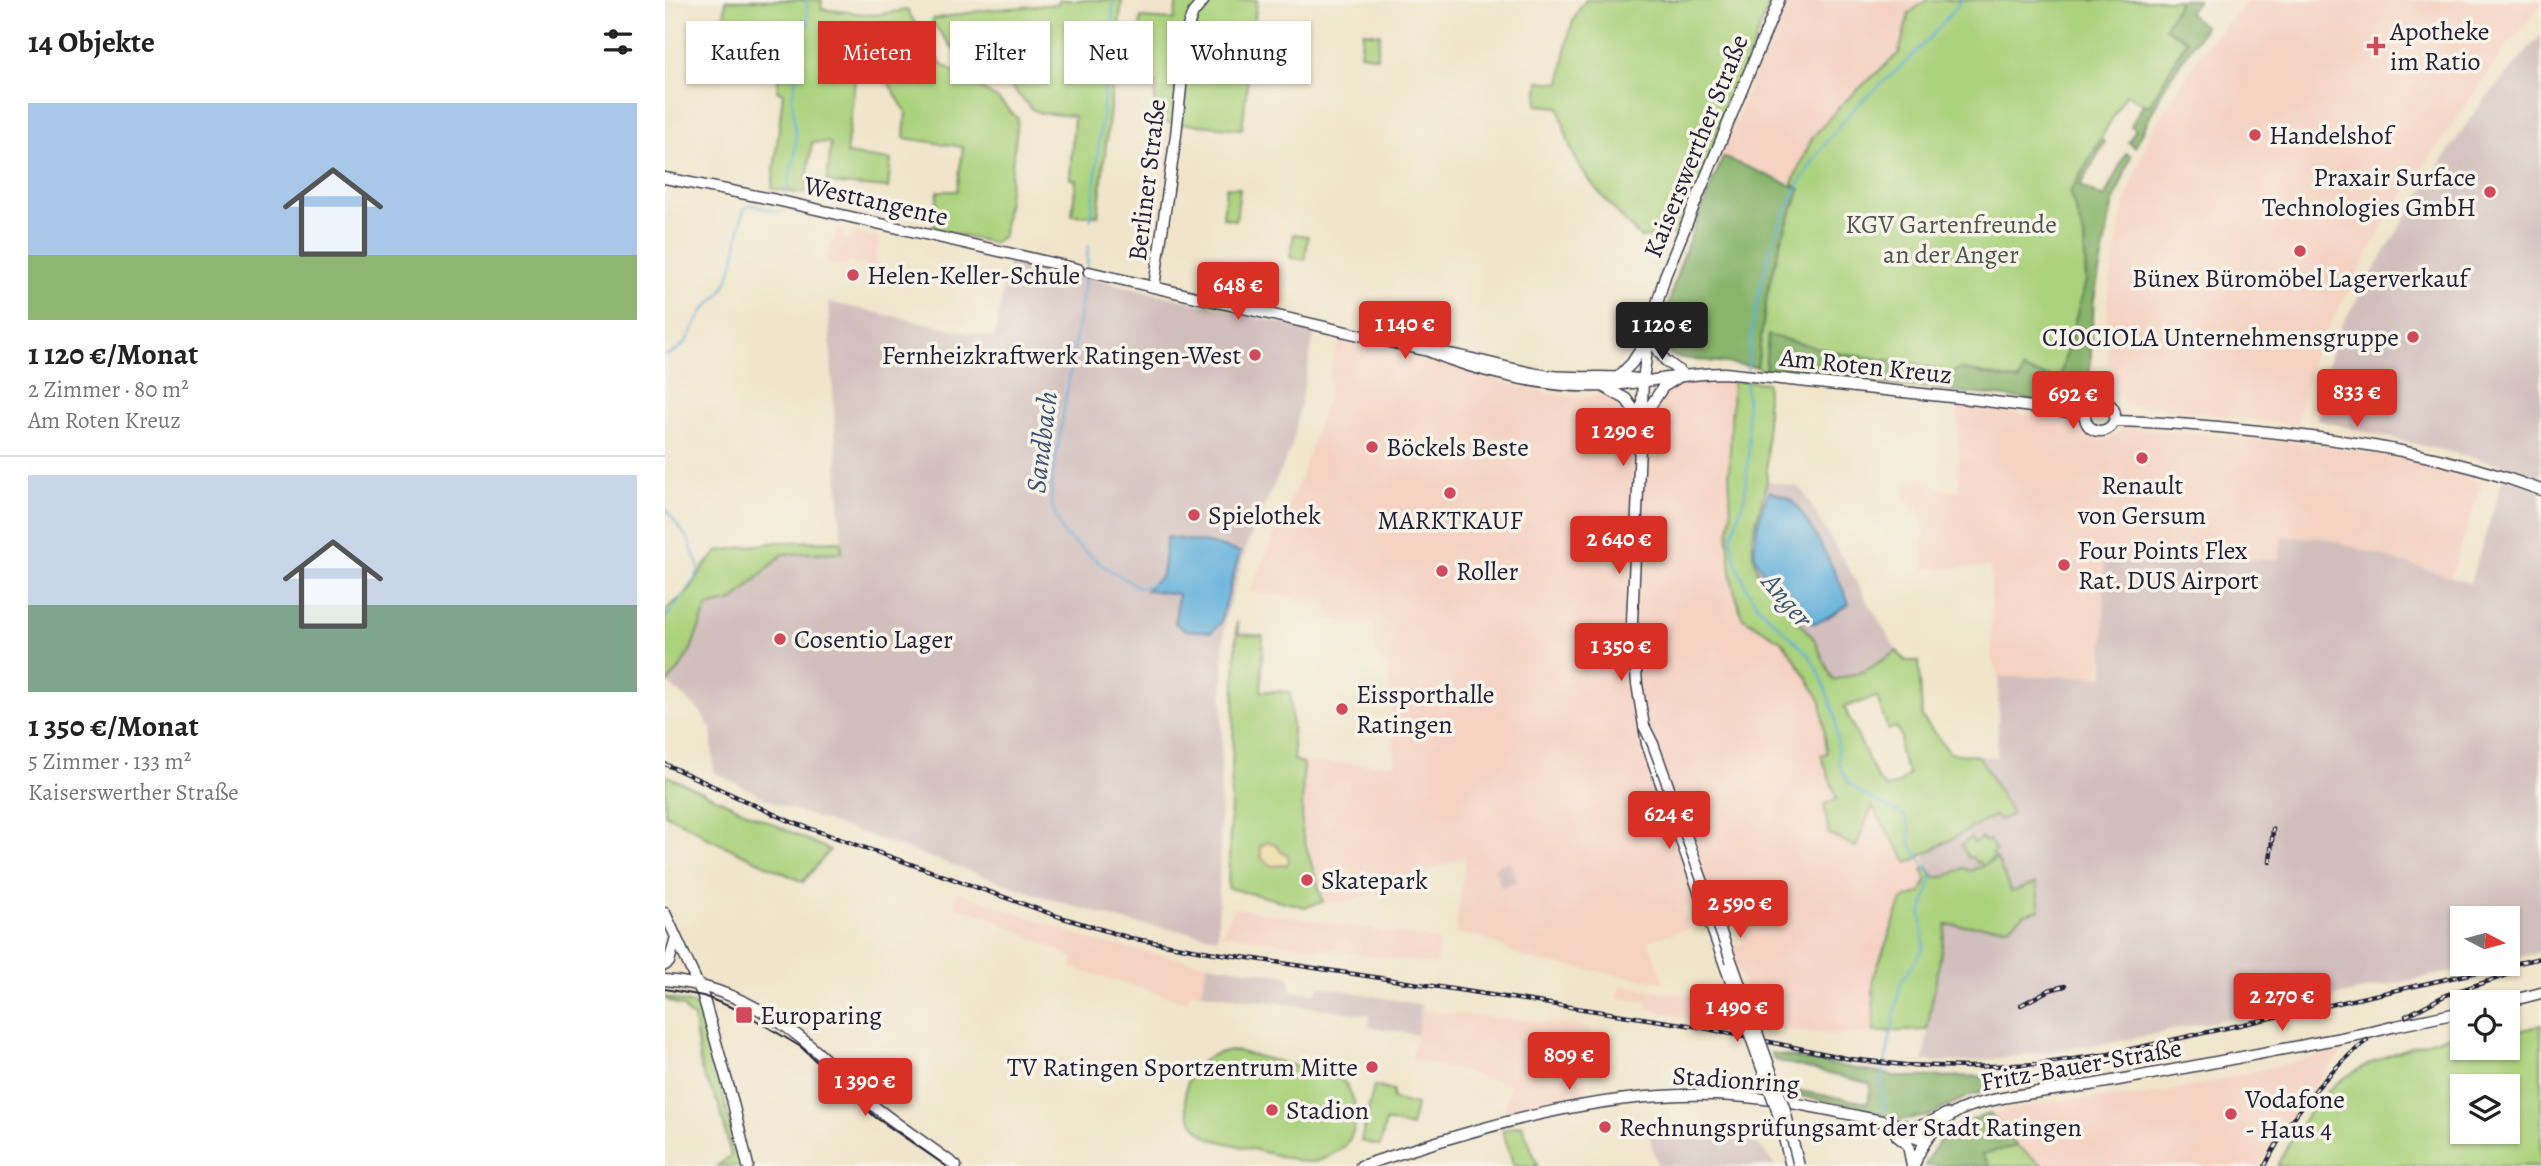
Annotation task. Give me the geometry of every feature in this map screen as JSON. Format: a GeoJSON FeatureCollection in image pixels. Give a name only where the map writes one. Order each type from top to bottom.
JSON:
{"type":"FeatureCollection","features":[{"type":"Feature","properties":{"kind":"main road","name":"Berliner Straße"},"geometry":{"type":"LineString","coordinates":[[1154,287],[1176,135],[1187,29],[1193,13],[1204,0]]}},
{"type":"Feature","properties":{"kind":"main road","name":"Kaiserswerther Straße"},"geometry":{"type":"LineString","coordinates":[[1779,0],[1665,276],[1649,337],[1643,380],[1632,622],[1635,670],[1647,744],[1777,1110],[1791,1166]]}},
{"type":"Feature","properties":{"kind":"main road","name":"Westtangente"},"geometry":{"type":"LineString","coordinates":[[665,178],[776,200],[1078,269]]}},
{"type":"Feature","properties":{"kind":"main road"},"geometry":{"type":"LineString","coordinates":[[1089,272],[1428,351],[1450,353],[1550,376],[1643,380]]}},
{"type":"Feature","properties":{"kind":"main road"},"geometry":{"type":"LineString","coordinates":[[1601,386],[1626,399],[1641,421],[1663,387],[1685,375],[1663,358],[1649,337],[1632,363],[1618,377]]}},
{"type":"Feature","properties":{"kind":"main road"},"geometry":{"type":"LineString","coordinates":[[1428,351],[1448,360],[1551,385],[1601,386],[1643,380]]}},
{"type":"Feature","properties":{"kind":"main road","name":"Am Roten Kreuz"},"geometry":{"type":"LineString","coordinates":[[1643,380],[1685,375],[1740,374],[2084,414]]}},
{"type":"Feature","properties":{"kind":"main road"},"geometry":{"type":"LineString","coordinates":[[2098,400],[2111,404],[2115,416],[2105,430],[2095,430],[2087,424],[2084,414],[2089,405],[2098,400]]}},
{"type":"Feature","properties":{"kind":"main road"},"geometry":{"type":"LineString","coordinates":[[2115,416],[2308,437],[2423,454],[2498,474],[2541,490]]}},
{"type":"Feature","properties":{"kind":"main road","name":"Kaiserswerther Straße"},"geometry":{"type":"LineString","coordinates":[[1644,726],[1653,744],[1784,1107],[1799,1166]]}},
{"type":"Feature","properties":{"kind":"main road"},"geometry":{"type":"LineString","coordinates":[[665,913],[698,983],[723,1066],[748,1166]]}},
{"type":"Feature","properties":{"kind":"main road"},"geometry":{"type":"LineString","coordinates":[[665,965],[669,962],[676,936]]}},
{"type":"Feature","properties":{"kind":"main road"},"geometry":{"type":"LineString","coordinates":[[665,980],[698,983],[760,1009],[786,1025],[870,1103],[956,1166]]}},
{"type":"Feature","properties":{"kind":"main road"},"geometry":{"type":"LineString","coordinates":[[2520,998],[2541,993]]}},
{"type":"Feature","properties":{"kind":"main road","name":"Fritz-Bauer-Straße"},"geometry":{"type":"LineString","coordinates":[[1926,1141],[1957,1112],[1986,1102],[2109,1082],[2450,1015]]}},
{"type":"Feature","properties":{"kind":"main road","name":"Stadionring"},"geometry":{"type":"LineString","coordinates":[[1361,1166],[1521,1118],[1581,1105],[1646,1096],[1749,1097],[1802,1104],[1912,1127]]}},
{"type":"Feature","properties":{"kind":"main road"},"geometry":{"type":"LineString","coordinates":[[1912,1127],[1957,1112]]}},
{"type":"Feature","properties":{"kind":"main road","name":"Stadionring"},"geometry":{"type":"LineString","coordinates":[[1863,1118],[1881,1127],[1926,1141]]}},
{"type":"Feature","properties":{"kind":"main road"},"geometry":{"type":"LineString","coordinates":[[1881,1127],[1905,1141],[1913,1166]]}},
{"type":"Feature","properties":{"kind":"main road"},"geometry":{"type":"LineString","coordinates":[[1912,1127],[1926,1141],[1913,1166]]}},
{"type":"Feature","properties":{"kind":"shaded area"},"geometry":{"type":"Polygon","coordinates":[[[1784,0],[1927,0],[1909,13],[1899,53],[1842,104],[1812,138],[1792,183],[1721,155],[1784,0]]]}},
{"type":"Feature","properties":{"kind":"shaded area"},"geometry":{"type":"Polygon","coordinates":[[[2248,0],[2541,0],[2541,6],[2504,50],[2389,216],[2314,353],[2297,425],[2127,404],[2108,388],[2107,300],[2122,213],[2135,173],[2153,127],[2205,48],[2248,0]]]}},
{"type":"Feature","properties":{"kind":"shaded area"},"geometry":{"type":"Polygon","coordinates":[[[2541,35],[2541,952],[2520,957],[2520,906],[2450,906],[2450,972],[2116,1042],[1971,1062],[1923,1061],[1946,925],[2009,927],[2025,914],[2040,910],[1962,868],[1947,876],[1935,878],[1927,867],[1924,854],[1994,815],[2012,814],[1979,756],[1997,757],[1999,677],[2104,676],[2104,563],[2280,559],[2281,537],[2325,538],[2470,583],[2507,466],[2317,420],[2326,368],[2340,328],[2404,220],[2475,111],[2541,35]]]}},
{"type":"Feature","properties":{"kind":"shaded area"},"geometry":{"type":"Polygon","coordinates":[[[836,229],[844,231],[842,238],[851,240],[853,232],[880,238],[874,268],[848,262],[846,267],[824,262],[836,229]]]}},
{"type":"Feature","properties":{"kind":"shaded area"},"geometry":{"type":"Polygon","coordinates":[[[1009,259],[1315,331],[1292,446],[1248,542],[1224,622],[1218,937],[1132,923],[1047,898],[777,804],[714,772],[711,729],[702,714],[667,683],[679,670],[691,649],[707,607],[733,601],[783,554],[842,552],[828,302],[994,338],[1009,259]]]}},
{"type":"Feature","properties":{"kind":"shaded area"},"geometry":{"type":"Polygon","coordinates":[[[1349,340],[1549,393],[1580,398],[1607,394],[1625,404],[1631,415],[1652,416],[1659,400],[1671,388],[1687,382],[1733,381],[1729,471],[1731,513],[1728,540],[1742,616],[1784,643],[1821,702],[1827,754],[1872,806],[1908,862],[1924,854],[1927,867],[1922,870],[1927,880],[1921,892],[1902,900],[1873,979],[1874,1032],[1836,1035],[1761,1027],[1730,949],[1744,943],[1726,891],[1682,908],[1689,928],[1648,941],[1665,983],[1527,959],[1482,937],[1455,934],[1466,856],[1351,901],[1325,903],[1305,830],[1303,763],[1395,764],[1388,666],[1377,657],[1372,625],[1326,619],[1328,602],[1249,592],[1303,472],[1330,388],[1328,382],[1337,345],[1349,340]]]}},
{"type":"Feature","properties":{"kind":"shaded area"},"geometry":{"type":"Polygon","coordinates":[[[1958,405],[2078,422],[2084,432],[2095,439],[2106,439],[2119,433],[2123,427],[2322,445],[2418,462],[2482,482],[2451,577],[2325,538],[2281,537],[2281,559],[2105,563],[2104,676],[1999,677],[1992,660],[1990,567],[1925,569],[1923,519],[1919,511],[1908,503],[1904,493],[1910,483],[1923,477],[1938,487],[1954,491],[1959,489],[1958,405]]]}},
{"type":"Feature","properties":{"kind":"shaded area"},"geometry":{"type":"Polygon","coordinates":[[[1767,481],[1801,488],[1897,651],[1865,671],[1833,680],[1814,639],[1758,572],[1752,538],[1767,481]]]}},
{"type":"Feature","properties":{"kind":"shaded area"},"geometry":{"type":"Polygon","coordinates":[[[1509,861],[1517,881],[1501,887],[1494,867],[1509,861]]]}},
{"type":"Feature","properties":{"kind":"shaded area"},"geometry":{"type":"Polygon","coordinates":[[[958,892],[1098,942],[1207,964],[1201,993],[1191,992],[1187,1002],[1071,968],[1074,958],[987,916],[954,906],[958,892]]]}},
{"type":"Feature","properties":{"kind":"shaded area"},"geometry":{"type":"Polygon","coordinates":[[[1234,908],[1439,940],[1436,965],[1222,934],[1234,908]]]}},
{"type":"Feature","properties":{"kind":"shaded area"},"geometry":{"type":"Polygon","coordinates":[[[1207,964],[1289,976],[1291,991],[1316,993],[1320,986],[1422,1005],[1417,1035],[1369,1026],[1370,1015],[1201,993],[1207,964]]]}},
{"type":"Feature","properties":{"kind":"shaded area"},"geometry":{"type":"Polygon","coordinates":[[[1620,985],[1736,1003],[1746,1033],[1647,1009],[1647,1002],[1618,998],[1620,985]]]}},
{"type":"Feature","properties":{"kind":"shaded area"},"geometry":{"type":"Polygon","coordinates":[[[1422,1010],[1589,1027],[1586,1097],[1503,1119],[1510,1084],[1411,1059],[1422,1010]]]}},
{"type":"Feature","properties":{"kind":"shaded area"},"geometry":{"type":"Polygon","coordinates":[[[2344,1050],[2283,1125],[2260,1166],[2044,1166],[2017,1146],[1990,1114],[2068,1099],[2129,1097],[2168,1092],[2344,1050]]]}},
{"type":"Feature","properties":{"kind":"shaded area"},"geometry":{"type":"Polygon","coordinates":[[[1673,1123],[1739,1130],[1761,1147],[1775,1166],[1658,1166],[1647,1129],[1673,1123]]]}},
{"type":"Feature","properties":{"kind":"green space"},"geometry":{"type":"Polygon","coordinates":[[[726,0],[822,0],[821,9],[874,15],[907,10],[914,21],[818,21],[818,84],[855,84],[846,154],[891,160],[888,188],[827,183],[831,143],[812,142],[805,194],[772,189],[783,93],[777,91],[778,84],[804,84],[804,21],[724,20],[726,0]]]}},
{"type":"Feature","properties":{"kind":"green space"},"geometry":{"type":"Polygon","coordinates":[[[1059,0],[1122,0],[1120,21],[1064,21],[1064,84],[1113,84],[1098,216],[1072,215],[1076,180],[1070,179],[1074,116],[1040,113],[1032,109],[1008,84],[1050,84],[1050,21],[950,21],[950,45],[936,27],[936,21],[932,21],[986,10],[1058,4],[1059,0]]]}},
{"type":"Feature","properties":{"kind":"green space"},"geometry":{"type":"Polygon","coordinates":[[[1177,0],[1257,0],[1255,21],[1167,21],[1167,84],[1247,84],[1242,129],[1154,121],[1156,82],[1153,82],[1153,21],[1141,21],[1141,18],[1174,20],[1177,0]]]}},
{"type":"Feature","properties":{"kind":"green space"},"geometry":{"type":"Polygon","coordinates":[[[1586,0],[1771,0],[1681,233],[1641,238],[1583,172],[1571,148],[1559,107],[1537,105],[1539,81],[1561,83],[1570,29],[1586,0]]]}},
{"type":"Feature","properties":{"kind":"green space","name":"KGV Gartenfreunde an der Anger"},"geometry":{"type":"Polygon","coordinates":[[[1927,0],[2180,0],[2165,28],[2187,39],[2149,107],[2126,94],[2070,193],[2084,236],[2086,281],[2059,380],[2023,371],[2020,381],[1960,369],[1949,373],[1918,364],[1842,354],[1768,336],[1765,371],[1757,367],[1767,294],[1781,240],[1800,189],[1792,183],[1812,138],[1842,104],[1899,53],[1909,13],[1927,0]]]}},
{"type":"Feature","properties":{"kind":"green space"},"geometry":{"type":"Polygon","coordinates":[[[2180,0],[2198,0],[2188,12],[2205,27],[2166,84],[2135,147],[2128,142],[2136,129],[2131,126],[2143,104],[2149,106],[2187,40],[2165,28],[2180,0]]]}},
{"type":"Feature","properties":{"kind":"green space"},"geometry":{"type":"Polygon","coordinates":[[[1363,32],[1380,34],[1377,57],[1360,54],[1363,32]]]}},
{"type":"Feature","properties":{"kind":"green space"},"geometry":{"type":"Polygon","coordinates":[[[936,56],[950,69],[950,84],[974,84],[998,99],[1018,119],[1003,236],[994,243],[933,229],[938,191],[957,191],[963,147],[904,138],[906,112],[889,84],[936,84],[936,56]]]}},
{"type":"Feature","properties":{"kind":"green space"},"geometry":{"type":"Polygon","coordinates":[[[2101,140],[2105,142],[2080,186],[2104,198],[2126,153],[2131,156],[2112,206],[2094,299],[2090,371],[2076,394],[2063,403],[1765,371],[1768,335],[1842,354],[1918,364],[1949,373],[1960,369],[2019,381],[2023,370],[2059,380],[2086,281],[2084,236],[2070,193],[2101,140]]]}},
{"type":"Feature","properties":{"kind":"green space"},"geometry":{"type":"Polygon","coordinates":[[[1723,157],[1800,189],[1781,240],[1767,294],[1757,367],[1675,357],[1665,350],[1664,330],[1675,281],[1723,157]]]}},
{"type":"Feature","properties":{"kind":"green space"},"geometry":{"type":"Polygon","coordinates":[[[1226,187],[1240,188],[1236,220],[1223,218],[1226,187]]]}},
{"type":"Feature","properties":{"kind":"green space"},"geometry":{"type":"Polygon","coordinates":[[[1294,234],[1308,236],[1305,260],[1290,258],[1294,234]]]}},
{"type":"Feature","properties":{"kind":"green space"},"geometry":{"type":"Polygon","coordinates":[[[1733,381],[1767,383],[1767,481],[1752,538],[1758,572],[1814,639],[1833,680],[1865,671],[1897,651],[1906,661],[1919,661],[1922,717],[1950,753],[1979,756],[2012,814],[2000,820],[1994,816],[1908,863],[1872,807],[1856,847],[1829,834],[1824,805],[1837,799],[1821,755],[1827,753],[1821,702],[1784,643],[1742,617],[1732,582],[1728,540],[1731,513],[1729,471],[1733,381]],[[1877,697],[1844,707],[1878,780],[1887,788],[1900,783],[1909,774],[1900,752],[1902,738],[1896,727],[1888,730],[1877,697]]]}},
{"type":"Feature","properties":{"kind":"green space"},"geometry":{"type":"Polygon","coordinates":[[[841,541],[842,552],[783,554],[733,601],[707,607],[691,649],[679,670],[667,683],[665,681],[665,610],[689,591],[704,566],[719,551],[778,542],[841,541]]]}},
{"type":"Feature","properties":{"kind":"green space"},"geometry":{"type":"Polygon","coordinates":[[[1237,621],[1239,634],[1263,636],[1261,691],[1290,692],[1294,760],[1303,763],[1302,832],[1323,902],[1305,907],[1228,888],[1237,621]]]}},
{"type":"Feature","properties":{"kind":"green space"},"geometry":{"type":"Polygon","coordinates":[[[665,775],[830,850],[803,882],[703,836],[665,814],[665,775]]]}},
{"type":"Feature","properties":{"kind":"green space"},"geometry":{"type":"Polygon","coordinates":[[[1971,838],[1974,843],[1982,838],[1985,842],[1989,840],[1996,851],[1993,853],[1995,857],[1983,865],[1997,859],[2011,892],[2036,883],[2040,910],[2025,914],[2009,927],[1946,925],[1927,1030],[1874,1032],[1873,979],[1902,900],[1921,892],[1927,880],[1922,870],[1927,867],[1935,878],[1947,876],[1963,868],[1970,871],[1982,866],[1979,861],[1976,863],[1973,858],[1968,857],[1961,845],[1971,838]]]}},
{"type":"Feature","properties":{"kind":"green space"},"geometry":{"type":"Polygon","coordinates":[[[665,997],[700,1006],[741,1166],[717,1166],[731,1156],[720,1107],[701,1070],[694,1018],[684,1007],[665,997]]]}},
{"type":"Feature","properties":{"kind":"green space"},"geometry":{"type":"Polygon","coordinates":[[[2541,1025],[2541,1163],[2538,1166],[2277,1166],[2311,1109],[2330,1089],[2365,1066],[2450,1036],[2450,1060],[2520,1060],[2520,1031],[2541,1025]]]}},
{"type":"Feature","properties":{"kind":"green space","name":"Stadion"},"geometry":{"type":"Polygon","coordinates":[[[1237,1051],[1337,1077],[1346,1084],[1354,1101],[1355,1125],[1344,1147],[1326,1158],[1304,1162],[1211,1139],[1198,1129],[1186,1103],[1190,1076],[1198,1065],[1210,1056],[1237,1051]]]}},
{"type":"Feature","properties":{"kind":"green space"},"geometry":{"type":"Polygon","coordinates":[[[1771,1053],[1900,1077],[2016,1076],[2019,1087],[1981,1092],[1928,1116],[1900,1120],[1857,1107],[1789,1094],[1788,1089],[1868,1103],[1871,1084],[1774,1060],[1771,1053]]]}},
{"type":"Feature","properties":{"kind":"green space"},"geometry":{"type":"Polygon","coordinates":[[[1374,1086],[1393,1091],[1392,1099],[1416,1105],[1411,1127],[1386,1121],[1380,1146],[1361,1141],[1374,1086]]]}},
{"type":"Feature","properties":{"kind":"green space"},"geometry":{"type":"Polygon","coordinates":[[[1990,1114],[2017,1146],[1982,1154],[1990,1166],[1925,1166],[1936,1146],[1950,1131],[1967,1121],[1990,1114]]]}},
{"type":"Feature","properties":{"kind":"green space"},"geometry":{"type":"Polygon","coordinates":[[[1522,1125],[1538,1166],[1514,1166],[1502,1130],[1522,1125]]]}},
{"type":"Feature","properties":{"kind":"green space"},"geometry":{"type":"Polygon","coordinates":[[[2017,1146],[2044,1166],[1990,1166],[1982,1154],[2017,1146]]]}},
{"type":"Feature","properties":{"kind":"sand"},"geometry":{"type":"Polygon","coordinates":[[[1267,842],[1276,844],[1281,852],[1288,855],[1289,861],[1286,865],[1272,866],[1262,859],[1260,847],[1267,842]]]}},
{"type":"Feature","properties":{"kind":"water"},"geometry":{"type":"Polygon","coordinates":[[[1770,491],[1790,499],[1797,506],[1823,549],[1849,604],[1819,622],[1808,622],[1799,616],[1771,583],[1755,555],[1758,522],[1770,491]]]}},
{"type":"Feature","properties":{"kind":"water"},"geometry":{"type":"Polygon","coordinates":[[[1167,537],[1208,543],[1240,552],[1220,624],[1211,632],[1185,630],[1175,623],[1178,594],[1146,590],[1162,575],[1167,537]]]}},
{"type":"Feature","properties":{"kind":"waterway"},"geometry":{"type":"LineString","coordinates":[[787,193],[796,136],[792,98],[800,57],[800,40],[808,24],[806,0]]}},
{"type":"Feature","properties":{"kind":"waterway","name":"Sandbach"},"geometry":{"type":"LineString","coordinates":[[1091,220],[1114,0]]}},
{"type":"Feature","properties":{"kind":"waterway","name":"Anger"},"geometry":{"type":"LineString","coordinates":[[1747,372],[1766,264],[1777,231],[1808,169],[1828,139],[1853,110],[1912,56],[1962,0]]}},
{"type":"Feature","properties":{"kind":"waterway"},"geometry":{"type":"LineString","coordinates":[[665,355],[682,345],[702,313],[726,283],[744,209],[751,205],[779,212],[783,210]]}},
{"type":"Feature","properties":{"kind":"waterway","name":"Sandbach"},"geometry":{"type":"LineString","coordinates":[[1087,270],[1088,246]]}},
{"type":"Feature","properties":{"kind":"waterway","name":"Sandbach"},"geometry":{"type":"LineString","coordinates":[[1086,275],[1052,482],[1051,503],[1063,534],[1102,565],[1140,588],[1153,584]]}},
{"type":"Feature","properties":{"kind":"waterway","name":"Anger"},"geometry":{"type":"LineString","coordinates":[[1746,381],[1749,454],[1745,495],[1731,539],[1737,566],[1758,606],[1809,655],[1821,676],[1835,716],[1839,764],[1847,781],[1862,794],[1905,816],[1910,829],[1910,843],[1932,877],[1921,915],[1924,948],[1901,981],[1881,1086],[1886,1111]]}},
{"type":"Feature","properties":{"kind":"waterway"},"geometry":{"type":"LineString","coordinates":[[665,508],[688,539],[699,568],[695,579],[665,619]]}},
{"type":"Feature","properties":{"kind":"tram line"},"geometry":{"type":"LineString","coordinates":[[665,989],[703,996],[741,1011],[801,1047],[875,1117],[946,1166]]}},
{"type":"Feature","properties":{"kind":"railway"},"geometry":{"type":"LineString","coordinates":[[665,764],[789,821],[1060,917],[1130,938],[1694,1026],[1850,1059],[1905,1065],[1969,1067],[2039,1064],[2109,1054],[2541,958]]}},
{"type":"Feature","properties":{"kind":"railway"},"geometry":{"type":"LineString","coordinates":[[2270,862],[2273,829]]}},
{"type":"Feature","properties":{"kind":"railway"},"geometry":{"type":"LineString","coordinates":[[2406,1016],[2446,995],[2504,976]]}},
{"type":"Feature","properties":{"kind":"railway"},"geometry":{"type":"LineString","coordinates":[[2021,1005],[2049,990],[2065,986]]}},
{"type":"Feature","properties":{"kind":"railway"},"geometry":{"type":"LineString","coordinates":[[2265,1166],[2296,1114],[2322,1082],[2367,1040]]}},
{"type":"Feature","properties":{"kind":"place","name":"Apotheke im Ratio"},"geometry":{"type":"Point","coordinates":[2376,46]}},
{"type":"Feature","properties":{"kind":"place","name":"Handelshof"},"geometry":{"type":"Point","coordinates":[2255,135]}},
{"type":"Feature","properties":{"kind":"place","name":"Praxair Surface Technologies GmbH"},"geometry":{"type":"Point","coordinates":[2490,192]}},
{"type":"Feature","properties":{"kind":"place","name":"Bünex Büromöbel Lagerverkauf"},"geometry":{"type":"Point","coordinates":[2300,251]}},
{"type":"Feature","properties":{"kind":"place","name":"Helen-Keller-Schule"},"geometry":{"type":"Point","coordinates":[853,275]}},
{"type":"Feature","properties":{"kind":"place","name":"CIOCIOLA Unternehmensgruppe"},"geometry":{"type":"Point","coordinates":[2413,337]}},
{"type":"Feature","properties":{"kind":"place","name":"Fernheizkraftwerk Ratingen-West"},"geometry":{"type":"Point","coordinates":[1255,355]}},
{"type":"Feature","properties":{"kind":"place","name":"Böckels Beste"},"geometry":{"type":"Point","coordinates":[1372,447]}},
{"type":"Feature","properties":{"kind":"place","name":"Renault von Gersum"},"geometry":{"type":"Point","coordinates":[2142,458]}},
{"type":"Feature","properties":{"kind":"place","name":"MARKTKAUF"},"geometry":{"type":"Point","coordinates":[1450,493]}},
{"type":"Feature","properties":{"kind":"place","name":"Spielothek"},"geometry":{"type":"Point","coordinates":[1194,515]}},
{"type":"Feature","properties":{"kind":"place","name":"Four Points Flex Rat. DUS Airport"},"geometry":{"type":"Point","coordinates":[2064,565]}},
{"type":"Feature","properties":{"kind":"place","name":"Roller"},"geometry":{"type":"Point","coordinates":[1442,571]}},
{"type":"Feature","properties":{"kind":"place","name":"Cosentio Lager"},"geometry":{"type":"Point","coordinates":[780,639]}},
{"type":"Feature","properties":{"kind":"place","name":"Eissporthalle Ratingen"},"geometry":{"type":"Point","coordinates":[1342,709]}},
{"type":"Feature","properties":{"kind":"place","name":"Skatepark"},"geometry":{"type":"Point","coordinates":[1307,880]}},
{"type":"Feature","properties":{"kind":"place","name":"Europaring"},"geometry":{"type":"Point","coordinates":[744,1015]}},
{"type":"Feature","properties":{"kind":"place","name":"TV Ratingen Sportzentrum Mitte"},"geometry":{"type":"Point","coordinates":[1372,1067]}},
{"type":"Feature","properties":{"kind":"place","name":"Stadion"},"geometry":{"type":"Point","coordinates":[1272,1110]}},
{"type":"Feature","properties":{"kind":"place","name":"Vodafone - Haus 4"},"geometry":{"type":"Point","coordinates":[2231,1114]}},
{"type":"Feature","properties":{"kind":"place","name":"Rechnungsprüfungsamt der Stadt Ratingen"},"geometry":{"type":"Point","coordinates":[1605,1127]}}]}
